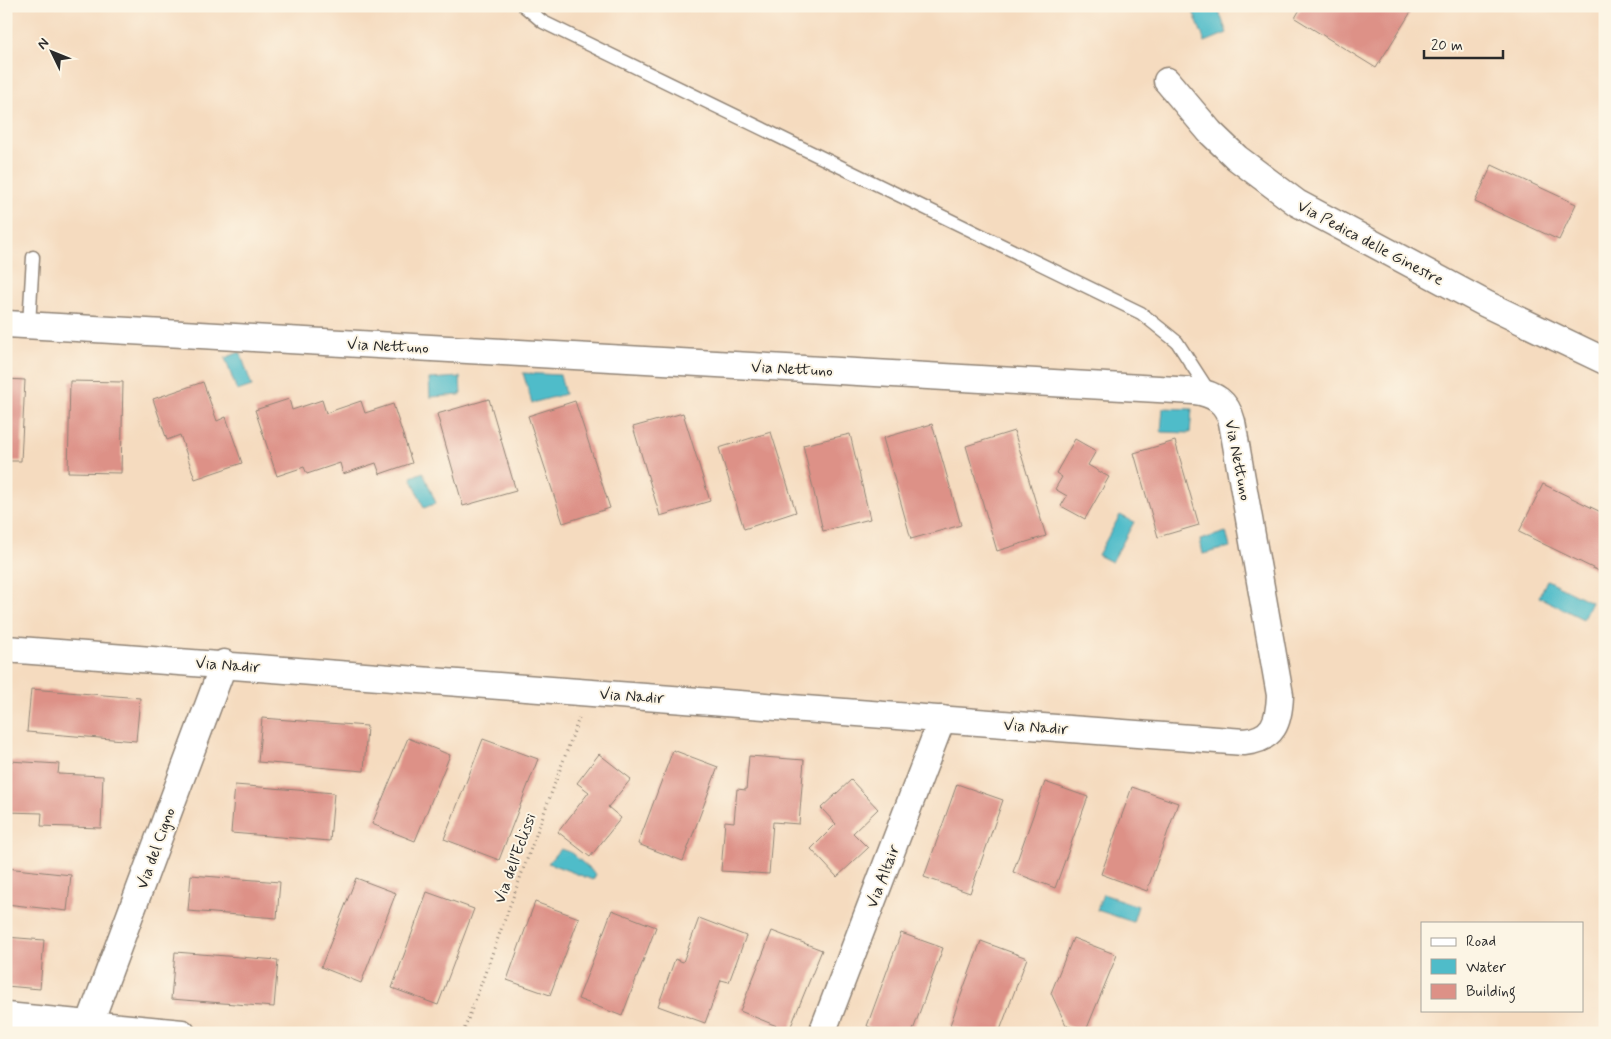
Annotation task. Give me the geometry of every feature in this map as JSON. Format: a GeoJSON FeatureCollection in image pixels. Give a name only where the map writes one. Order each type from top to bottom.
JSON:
{"type":"FeatureCollection","features":[{"type":"Feature","properties":{"kind":"street","name":"Via Pedica delle Ginestre"},"geometry":{"type":"LineString","coordinates":[[1167,81],[1210,132],[1237,158],[1297,203],[1486,304],[1605,361]]}},
{"type":"Feature","properties":{"kind":"street","name":"Via Nettuno"},"geometry":{"type":"LineString","coordinates":[[17,325],[1194,391],[1210,394],[1223,403],[1232,422],[1279,678],[1280,704],[1276,721],[1269,733],[1258,740]]}},
{"type":"Feature","properties":{"kind":"street","name":"Via Nadir"},"geometry":{"type":"LineString","coordinates":[[6,649],[588,691],[1244,742],[1258,740]]}},
{"type":"Feature","properties":{"kind":"street","name":"Via del Cigno"},"geometry":{"type":"LineString","coordinates":[[87,1029],[224,664]]}},
{"type":"Feature","properties":{"kind":"street","name":"Via Altair"},"geometry":{"type":"LineString","coordinates":[[822,1033],[942,718]]}},
{"type":"Feature","properties":{"kind":"street"},"geometry":{"type":"LineString","coordinates":[[6,1016],[87,1029],[182,1033]]}},
{"type":"Feature","properties":{"kind":"lane"},"geometry":{"type":"LineString","coordinates":[[524,6],[543,22],[1141,313],[1177,342],[1210,394]]}},
{"type":"Feature","properties":{"kind":"lane"},"geometry":{"type":"LineString","coordinates":[[17,325],[33,257]]}},
{"type":"Feature","properties":{"kind":"path","name":"Via dell'Eclissi"},"geometry":{"type":"LineString","coordinates":[[463,1033],[588,691]]}},
{"type":"Feature","properties":{"kind":"water"},"geometry":{"type":"Polygon","coordinates":[[[1191,6],[1217,6],[1227,33],[1205,42],[1191,6]]]}},
{"type":"Feature","properties":{"kind":"water"},"geometry":{"type":"Polygon","coordinates":[[[240,352],[252,386],[237,391],[225,358],[240,352]]]}},
{"type":"Feature","properties":{"kind":"water"},"geometry":{"type":"Polygon","coordinates":[[[523,373],[560,375],[565,394],[532,403],[523,373]]]}},
{"type":"Feature","properties":{"kind":"water"},"geometry":{"type":"Polygon","coordinates":[[[460,377],[461,395],[430,397],[429,379],[460,377]]]}},
{"type":"Feature","properties":{"kind":"water"},"geometry":{"type":"Polygon","coordinates":[[[1163,408],[1192,409],[1190,433],[1161,432],[1163,408]]]}},
{"type":"Feature","properties":{"kind":"water"},"geometry":{"type":"Polygon","coordinates":[[[423,472],[436,503],[424,508],[411,477],[423,472]]]}},
{"type":"Feature","properties":{"kind":"water"},"geometry":{"type":"Polygon","coordinates":[[[1120,515],[1134,522],[1112,562],[1098,555],[1120,515]]]}},
{"type":"Feature","properties":{"kind":"water"},"geometry":{"type":"Polygon","coordinates":[[[1226,532],[1230,547],[1203,554],[1200,540],[1226,532]]]}},
{"type":"Feature","properties":{"kind":"water"},"geometry":{"type":"Polygon","coordinates":[[[1547,580],[1591,602],[1583,619],[1539,597],[1547,580]]]}},
{"type":"Feature","properties":{"kind":"water"},"geometry":{"type":"Polygon","coordinates":[[[560,849],[570,852],[596,874],[593,880],[548,863],[560,849]]]}},
{"type":"Feature","properties":{"kind":"water"},"geometry":{"type":"Polygon","coordinates":[[[1103,894],[1138,906],[1133,922],[1097,910],[1103,894]]]}},
{"type":"Feature","properties":{"kind":"building"},"geometry":{"type":"Polygon","coordinates":[[[1302,6],[1414,7],[1376,68],[1295,18],[1302,6]]]}},
{"type":"Feature","properties":{"kind":"building"},"geometry":{"type":"Polygon","coordinates":[[[1492,165],[1576,204],[1559,240],[1475,202],[1492,165]]]}},
{"type":"Feature","properties":{"kind":"building"},"geometry":{"type":"Polygon","coordinates":[[[6,379],[25,380],[21,461],[6,461],[6,379]]]}},
{"type":"Feature","properties":{"kind":"building"},"geometry":{"type":"Polygon","coordinates":[[[70,381],[123,382],[121,473],[68,472],[70,381]]]}},
{"type":"Feature","properties":{"kind":"building"},"geometry":{"type":"Polygon","coordinates":[[[203,382],[217,421],[226,417],[242,463],[195,479],[180,435],[167,440],[153,399],[203,382]]]}},
{"type":"Feature","properties":{"kind":"building"},"geometry":{"type":"Polygon","coordinates":[[[289,399],[292,410],[322,400],[326,413],[361,401],[365,413],[393,404],[412,463],[380,474],[376,463],[343,474],[340,463],[307,474],[304,467],[277,476],[255,410],[289,399]]]}},
{"type":"Feature","properties":{"kind":"building"},"geometry":{"type":"Polygon","coordinates":[[[489,399],[516,491],[463,506],[437,414],[489,399]]]}},
{"type":"Feature","properties":{"kind":"building"},"geometry":{"type":"Polygon","coordinates":[[[575,401],[610,508],[563,523],[528,416],[575,401]]]}},
{"type":"Feature","properties":{"kind":"building"},"geometry":{"type":"Polygon","coordinates":[[[683,413],[710,501],[660,516],[633,427],[683,413]]]}},
{"type":"Feature","properties":{"kind":"building"},"geometry":{"type":"Polygon","coordinates":[[[932,424],[961,525],[911,539],[883,438],[932,424]]]}},
{"type":"Feature","properties":{"kind":"building"},"geometry":{"type":"Polygon","coordinates":[[[1014,431],[1046,536],[997,551],[966,446],[1014,431]]]}},
{"type":"Feature","properties":{"kind":"building"},"geometry":{"type":"Polygon","coordinates":[[[771,432],[796,512],[744,529],[719,448],[771,432]]]}},
{"type":"Feature","properties":{"kind":"building"},"geometry":{"type":"Polygon","coordinates":[[[850,434],[870,519],[823,531],[803,445],[850,434]]]}},
{"type":"Feature","properties":{"kind":"building"},"geometry":{"type":"Polygon","coordinates":[[[1075,439],[1096,451],[1088,465],[1109,477],[1085,519],[1061,506],[1067,496],[1055,489],[1062,477],[1056,473],[1075,439]]]}},
{"type":"Feature","properties":{"kind":"building"},"geometry":{"type":"Polygon","coordinates":[[[1175,441],[1199,525],[1158,537],[1134,453],[1175,441]]]}},
{"type":"Feature","properties":{"kind":"building"},"geometry":{"type":"Polygon","coordinates":[[[1543,484],[1605,514],[1605,564],[1601,572],[1519,532],[1543,484]]]}},
{"type":"Feature","properties":{"kind":"building"},"geometry":{"type":"Polygon","coordinates":[[[31,689],[140,698],[136,741],[27,732],[31,689]]]}},
{"type":"Feature","properties":{"kind":"building"},"geometry":{"type":"Polygon","coordinates":[[[262,718],[367,726],[364,771],[258,762],[262,718]]]}},
{"type":"Feature","properties":{"kind":"building"},"geometry":{"type":"Polygon","coordinates":[[[408,738],[450,755],[415,841],[372,824],[408,738]]]}},
{"type":"Feature","properties":{"kind":"building"},"geometry":{"type":"Polygon","coordinates":[[[483,739],[538,759],[499,860],[444,839],[483,739]]]}},
{"type":"Feature","properties":{"kind":"building"},"geometry":{"type":"Polygon","coordinates":[[[673,750],[718,767],[683,861],[638,844],[673,750]]]}},
{"type":"Feature","properties":{"kind":"building"},"geometry":{"type":"Polygon","coordinates":[[[599,754],[631,779],[608,807],[621,818],[590,857],[558,832],[589,792],[577,783],[599,754]]]}},
{"type":"Feature","properties":{"kind":"building"},"geometry":{"type":"Polygon","coordinates":[[[749,756],[804,760],[799,824],[773,822],[769,874],[721,871],[725,821],[734,822],[737,789],[746,790],[749,756]]]}},
{"type":"Feature","properties":{"kind":"building"},"geometry":{"type":"Polygon","coordinates":[[[9,761],[59,764],[58,774],[103,776],[101,828],[41,826],[42,813],[7,812],[9,761]]]}},
{"type":"Feature","properties":{"kind":"building"},"geometry":{"type":"Polygon","coordinates":[[[851,780],[878,809],[853,833],[868,848],[837,877],[811,849],[836,824],[821,808],[851,780]]]}},
{"type":"Feature","properties":{"kind":"building"},"geometry":{"type":"Polygon","coordinates":[[[1045,782],[1088,797],[1055,888],[1013,872],[1045,782]]]}},
{"type":"Feature","properties":{"kind":"building"},"geometry":{"type":"Polygon","coordinates":[[[957,784],[1003,800],[970,893],[924,877],[957,784]]]}},
{"type":"Feature","properties":{"kind":"building"},"geometry":{"type":"Polygon","coordinates":[[[235,785],[334,793],[330,841],[231,833],[235,785]]]}},
{"type":"Feature","properties":{"kind":"building"},"geometry":{"type":"Polygon","coordinates":[[[1132,787],[1178,803],[1147,891],[1101,874],[1132,787]]]}},
{"type":"Feature","properties":{"kind":"building"},"geometry":{"type":"Polygon","coordinates":[[[6,868],[71,875],[67,911],[6,904],[6,868]]]}},
{"type":"Feature","properties":{"kind":"building"},"geometry":{"type":"Polygon","coordinates":[[[191,875],[280,882],[277,918],[188,911],[191,875]]]}},
{"type":"Feature","properties":{"kind":"building"},"geometry":{"type":"Polygon","coordinates":[[[356,878],[396,893],[361,983],[321,967],[356,878]]]}},
{"type":"Feature","properties":{"kind":"building"},"geometry":{"type":"Polygon","coordinates":[[[427,892],[474,909],[438,1005],[392,988],[427,892]]]}},
{"type":"Feature","properties":{"kind":"building"},"geometry":{"type":"Polygon","coordinates":[[[535,902],[579,918],[550,995],[507,980],[535,902]]]}},
{"type":"Feature","properties":{"kind":"building"},"geometry":{"type":"Polygon","coordinates":[[[612,910],[656,927],[622,1016],[578,999],[612,910]]]}},
{"type":"Feature","properties":{"kind":"building"},"geometry":{"type":"Polygon","coordinates":[[[699,918],[746,936],[729,982],[721,980],[705,1023],[658,1006],[675,959],[683,962],[699,918]]]}},
{"type":"Feature","properties":{"kind":"building"},"geometry":{"type":"Polygon","coordinates":[[[772,931],[822,950],[789,1031],[740,1011],[772,931]]]}},
{"type":"Feature","properties":{"kind":"building"},"geometry":{"type":"Polygon","coordinates":[[[901,933],[943,948],[912,1033],[886,1033],[867,1026],[901,933]]]}},
{"type":"Feature","properties":{"kind":"building"},"geometry":{"type":"Polygon","coordinates":[[[6,937],[44,940],[40,989],[6,986],[6,937]]]}},
{"type":"Feature","properties":{"kind":"building"},"geometry":{"type":"Polygon","coordinates":[[[1073,938],[1117,955],[1085,1033],[1066,1025],[1051,993],[1073,938]]]}},
{"type":"Feature","properties":{"kind":"building"},"geometry":{"type":"Polygon","coordinates":[[[981,941],[1027,958],[999,1033],[972,1033],[950,1025],[981,941]]]}},
{"type":"Feature","properties":{"kind":"building"},"geometry":{"type":"Polygon","coordinates":[[[175,952],[278,960],[274,1007],[171,999],[175,952]]]}}]}
